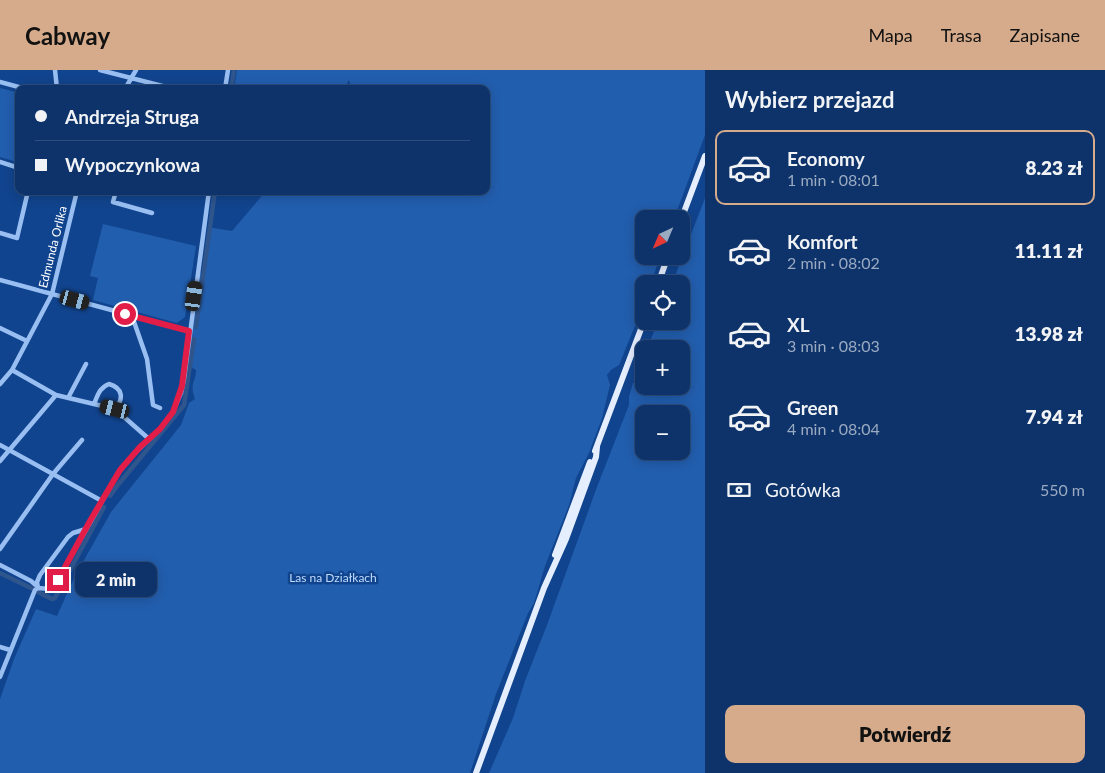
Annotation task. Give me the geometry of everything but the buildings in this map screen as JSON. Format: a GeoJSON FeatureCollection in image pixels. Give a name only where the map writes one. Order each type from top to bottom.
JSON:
{"type":"FeatureCollection","features":[{"type":"Feature","properties":{"kind":"main road"},"geometry":{"type":"LineString","coordinates":[[685,210],[705,156]]}},
{"type":"Feature","properties":{"kind":"main road"},"geometry":{"type":"LineString","coordinates":[[476,773],[551,571],[596,458],[597,447],[641,330]]}},
{"type":"Feature","properties":{"kind":"street"},"geometry":{"type":"LineString","coordinates":[[55,70],[57,85]]}},
{"type":"Feature","properties":{"kind":"street"},"geometry":{"type":"LineString","coordinates":[[100,70],[159,85]]}},
{"type":"Feature","properties":{"kind":"street"},"geometry":{"type":"LineString","coordinates":[[128,85],[136,70]]}},
{"type":"Feature","properties":{"kind":"street"},"geometry":{"type":"LineString","coordinates":[[226,85],[228,70]]}},
{"type":"Feature","properties":{"kind":"street"},"geometry":{"type":"LineString","coordinates":[[0,82],[15,86]]}},
{"type":"Feature","properties":{"kind":"street"},"geometry":{"type":"LineString","coordinates":[[0,162],[15,167]]}},
{"type":"Feature","properties":{"kind":"street"},"geometry":{"type":"LineString","coordinates":[[0,233],[17,238],[27,195]]}},
{"type":"Feature","properties":{"kind":"street","name":"Edmunda Orlika"},"geometry":{"type":"LineString","coordinates":[[0,384],[12,370],[52,294],[77,195]]}},
{"type":"Feature","properties":{"kind":"street"},"geometry":{"type":"LineString","coordinates":[[115,195],[113,202],[152,213]]}},
{"type":"Feature","properties":{"kind":"street"},"geometry":{"type":"LineString","coordinates":[[0,565],[31,581],[38,588],[50,589],[55,585],[120,470],[166,422],[176,406],[182,386],[208,195]]}},
{"type":"Feature","properties":{"kind":"street"},"geometry":{"type":"LineString","coordinates":[[0,280],[189,331]]}},
{"type":"Feature","properties":{"kind":"street"},"geometry":{"type":"LineString","coordinates":[[132,316],[147,359],[153,405],[160,408]]}},
{"type":"Feature","properties":{"kind":"street"},"geometry":{"type":"LineString","coordinates":[[0,328],[27,341]]}},
{"type":"Feature","properties":{"kind":"street"},"geometry":{"type":"LineString","coordinates":[[68,398],[86,364]]}},
{"type":"Feature","properties":{"kind":"street"},"geometry":{"type":"LineString","coordinates":[[12,370],[56,395],[115,409],[149,439]]}},
{"type":"Feature","properties":{"kind":"street"},"geometry":{"type":"LineString","coordinates":[[94,404],[99,391],[103,386],[109,384],[120,391],[122,398],[115,409]]}},
{"type":"Feature","properties":{"kind":"street"},"geometry":{"type":"LineString","coordinates":[[0,461],[56,395]]}},
{"type":"Feature","properties":{"kind":"street"},"geometry":{"type":"LineString","coordinates":[[0,550],[53,474],[82,440]]}},
{"type":"Feature","properties":{"kind":"street"},"geometry":{"type":"LineString","coordinates":[[0,445],[102,501]]}},
{"type":"Feature","properties":{"kind":"street"},"geometry":{"type":"LineString","coordinates":[[0,677],[38,588],[37,582],[40,576],[68,538],[73,533],[86,529]]}},
{"type":"Feature","properties":{"kind":"street"},"geometry":{"type":"LineString","coordinates":[[0,647],[10,650]]}},
{"type":"Feature","properties":{"kind":"green space","name":"Las na Działkach"},"geometry":{"type":"Polygon","coordinates":[[[237,70],[705,70],[705,135],[677,210],[635,210],[635,265],[657,265],[654,275],[635,275],[635,326],[619,365],[607,375],[610,385],[602,418],[589,453],[576,478],[569,505],[545,566],[534,603],[528,613],[496,694],[470,773],[0,773],[0,699],[14,659],[36,609],[57,616],[74,578],[111,512],[181,425],[189,403],[195,399],[193,386],[196,370],[191,367],[194,346],[189,346],[200,272],[204,276],[208,228],[232,231],[263,195],[490,195],[490,85],[350,85],[349,80],[346,85],[235,85],[237,70]]]}},
{"type":"Feature","properties":{"kind":"green space"},"geometry":{"type":"Polygon","coordinates":[[[0,88],[15,92],[15,161],[0,157],[0,88]]]}},
{"type":"Feature","properties":{"kind":"green space"},"geometry":{"type":"Polygon","coordinates":[[[705,198],[705,773],[489,773],[513,718],[525,681],[629,405],[629,396],[633,383],[635,382],[635,395],[690,395],[690,340],[651,340],[654,330],[690,330],[690,275],[675,275],[679,265],[690,265],[690,237],[705,198]]]}},
{"type":"Feature","properties":{"kind":"green space"},"geometry":{"type":"Polygon","coordinates":[[[103,224],[196,246],[185,317],[177,323],[93,300],[98,278],[90,276],[103,224]]]}},
{"type":"Feature","properties":{"kind":"waterway"},"geometry":{"type":"LineString","coordinates":[[232,85],[234,70]]}},
{"type":"Feature","properties":{"kind":"waterway"},"geometry":{"type":"LineString","coordinates":[[196,327],[214,195]]}},
{"type":"Feature","properties":{"kind":"waterway"},"geometry":{"type":"LineString","coordinates":[[110,496],[184,405],[194,339]]}},
{"type":"Feature","properties":{"kind":"waterway"},"geometry":{"type":"LineString","coordinates":[[38,592],[52,599],[55,598],[104,507]]}},
{"type":"Feature","properties":{"kind":"waterway"},"geometry":{"type":"LineString","coordinates":[[0,573],[33,589]]}},
{"type":"Feature","properties":{"kind":"route"},"geometry":{"type":"LineString","coordinates":[[58,580],[117,475],[130,458],[160,429],[171,415],[181,393],[189,331],[125,314]]}}]}
